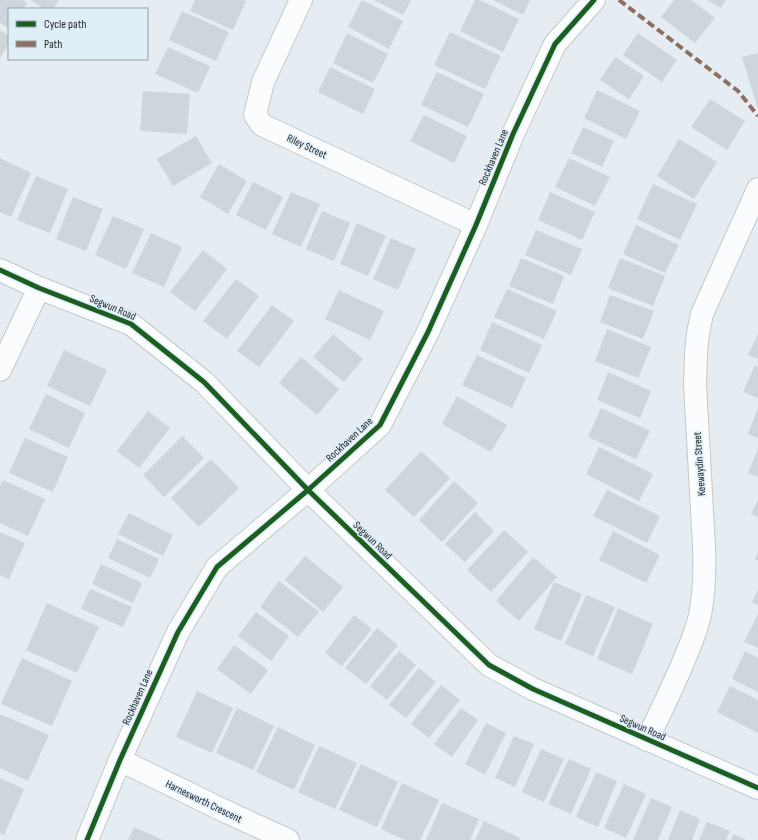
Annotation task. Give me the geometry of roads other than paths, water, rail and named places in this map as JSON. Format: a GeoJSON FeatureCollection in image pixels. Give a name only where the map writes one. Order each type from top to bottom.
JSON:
{"type":"FeatureCollection","features":[{"type":"Feature","properties":{"kind":"street","name":"Riley Street"},"geometry":{"type":"LineString","coordinates":[[301,0],[263,82],[255,115],[262,125],[476,225]]}},
{"type":"Feature","properties":{"kind":"street","name":"Rockhaven Lane"},"geometry":{"type":"LineString","coordinates":[[87,840],[120,760],[178,632],[217,567],[308,490],[380,425],[428,332],[476,225],[513,134],[555,44],[594,0]]}},
{"type":"Feature","properties":{"kind":"street","name":"Keewaydin Street"},"geometry":{"type":"LineString","coordinates":[[647,740],[679,674],[700,616],[703,595],[705,571],[695,384],[696,353],[702,314],[758,189]]}},
{"type":"Feature","properties":{"kind":"street","name":"Segwun Road"},"geometry":{"type":"LineString","coordinates":[[0,270],[39,288],[131,324],[204,382],[308,490],[490,665],[533,689],[758,788]]}},
{"type":"Feature","properties":{"kind":"street"},"geometry":{"type":"LineString","coordinates":[[0,370],[39,288]]}},
{"type":"Feature","properties":{"kind":"street","name":"Harnesworth Crescent"},"geometry":{"type":"LineString","coordinates":[[120,760],[288,840]]}}]}
